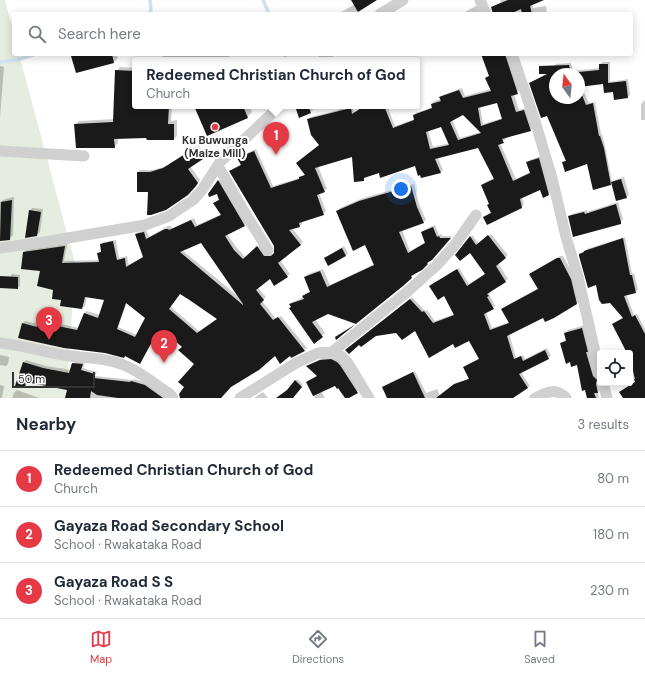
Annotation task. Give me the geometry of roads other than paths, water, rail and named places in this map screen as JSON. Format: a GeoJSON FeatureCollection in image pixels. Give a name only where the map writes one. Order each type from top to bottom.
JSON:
{"type":"FeatureCollection","features":[{"type":"Feature","properties":{"kind":"street"},"geometry":{"type":"LineString","coordinates":[[383,12],[403,0]]}},
{"type":"Feature","properties":{"kind":"street"},"geometry":{"type":"LineString","coordinates":[[480,0],[485,12]]}},
{"type":"Feature","properties":{"kind":"street"},"geometry":{"type":"LineString","coordinates":[[513,56],[552,178],[566,237],[578,277],[597,361]]}},
{"type":"Feature","properties":{"kind":"street"},"geometry":{"type":"LineString","coordinates":[[0,248],[145,225],[169,216],[193,200],[202,190],[220,162],[277,109]]}},
{"type":"Feature","properties":{"kind":"street"},"geometry":{"type":"LineString","coordinates":[[0,151],[84,156]]}},
{"type":"Feature","properties":{"kind":"street"},"geometry":{"type":"LineString","coordinates":[[218,166],[244,213],[268,250]]}},
{"type":"Feature","properties":{"kind":"street"},"geometry":{"type":"LineString","coordinates":[[332,352],[407,292],[437,265],[454,246],[476,215]]}},
{"type":"Feature","properties":{"kind":"street"},"geometry":{"type":"LineString","coordinates":[[0,343],[13,344],[64,355],[103,359],[119,363],[137,372],[170,394],[173,398]]}},
{"type":"Feature","properties":{"kind":"street"},"geometry":{"type":"LineString","coordinates":[[240,398],[296,363],[318,353],[332,352],[341,356],[348,363],[369,398]]}},
{"type":"Feature","properties":{"kind":"street"},"geometry":{"type":"LineString","coordinates":[[603,386],[607,398]]}},
{"type":"Feature","properties":{"kind":"street"},"geometry":{"type":"LineString","coordinates":[[535,398],[551,391],[560,392],[566,398]]}},
{"type":"Feature","properties":{"kind":"waterway"},"geometry":{"type":"LineString","coordinates":[[150,0],[150,12]]}},
{"type":"Feature","properties":{"kind":"waterway"},"geometry":{"type":"LineString","coordinates":[[263,0],[268,12]]}},
{"type":"Feature","properties":{"kind":"waterway"},"geometry":{"type":"LineString","coordinates":[[0,62],[16,60],[29,56]]}},
{"type":"Feature","properties":{"kind":"place","name":"Ku Buwunga (Maize Mill)"},"geometry":{"type":"Point","coordinates":[215,127]}},
{"type":"Feature","properties":{"kind":"place","name":"Redeemed Christian Church of God"},"geometry":{"type":"Point","coordinates":[276,155]}},
{"type":"Feature","properties":{"kind":"place","name":"Gayaza Road S S"},"geometry":{"type":"Point","coordinates":[49,340]}},
{"type":"Feature","properties":{"kind":"place","name":"Gayaza Road Secondary School"},"geometry":{"type":"Point","coordinates":[164,363]}}]}
